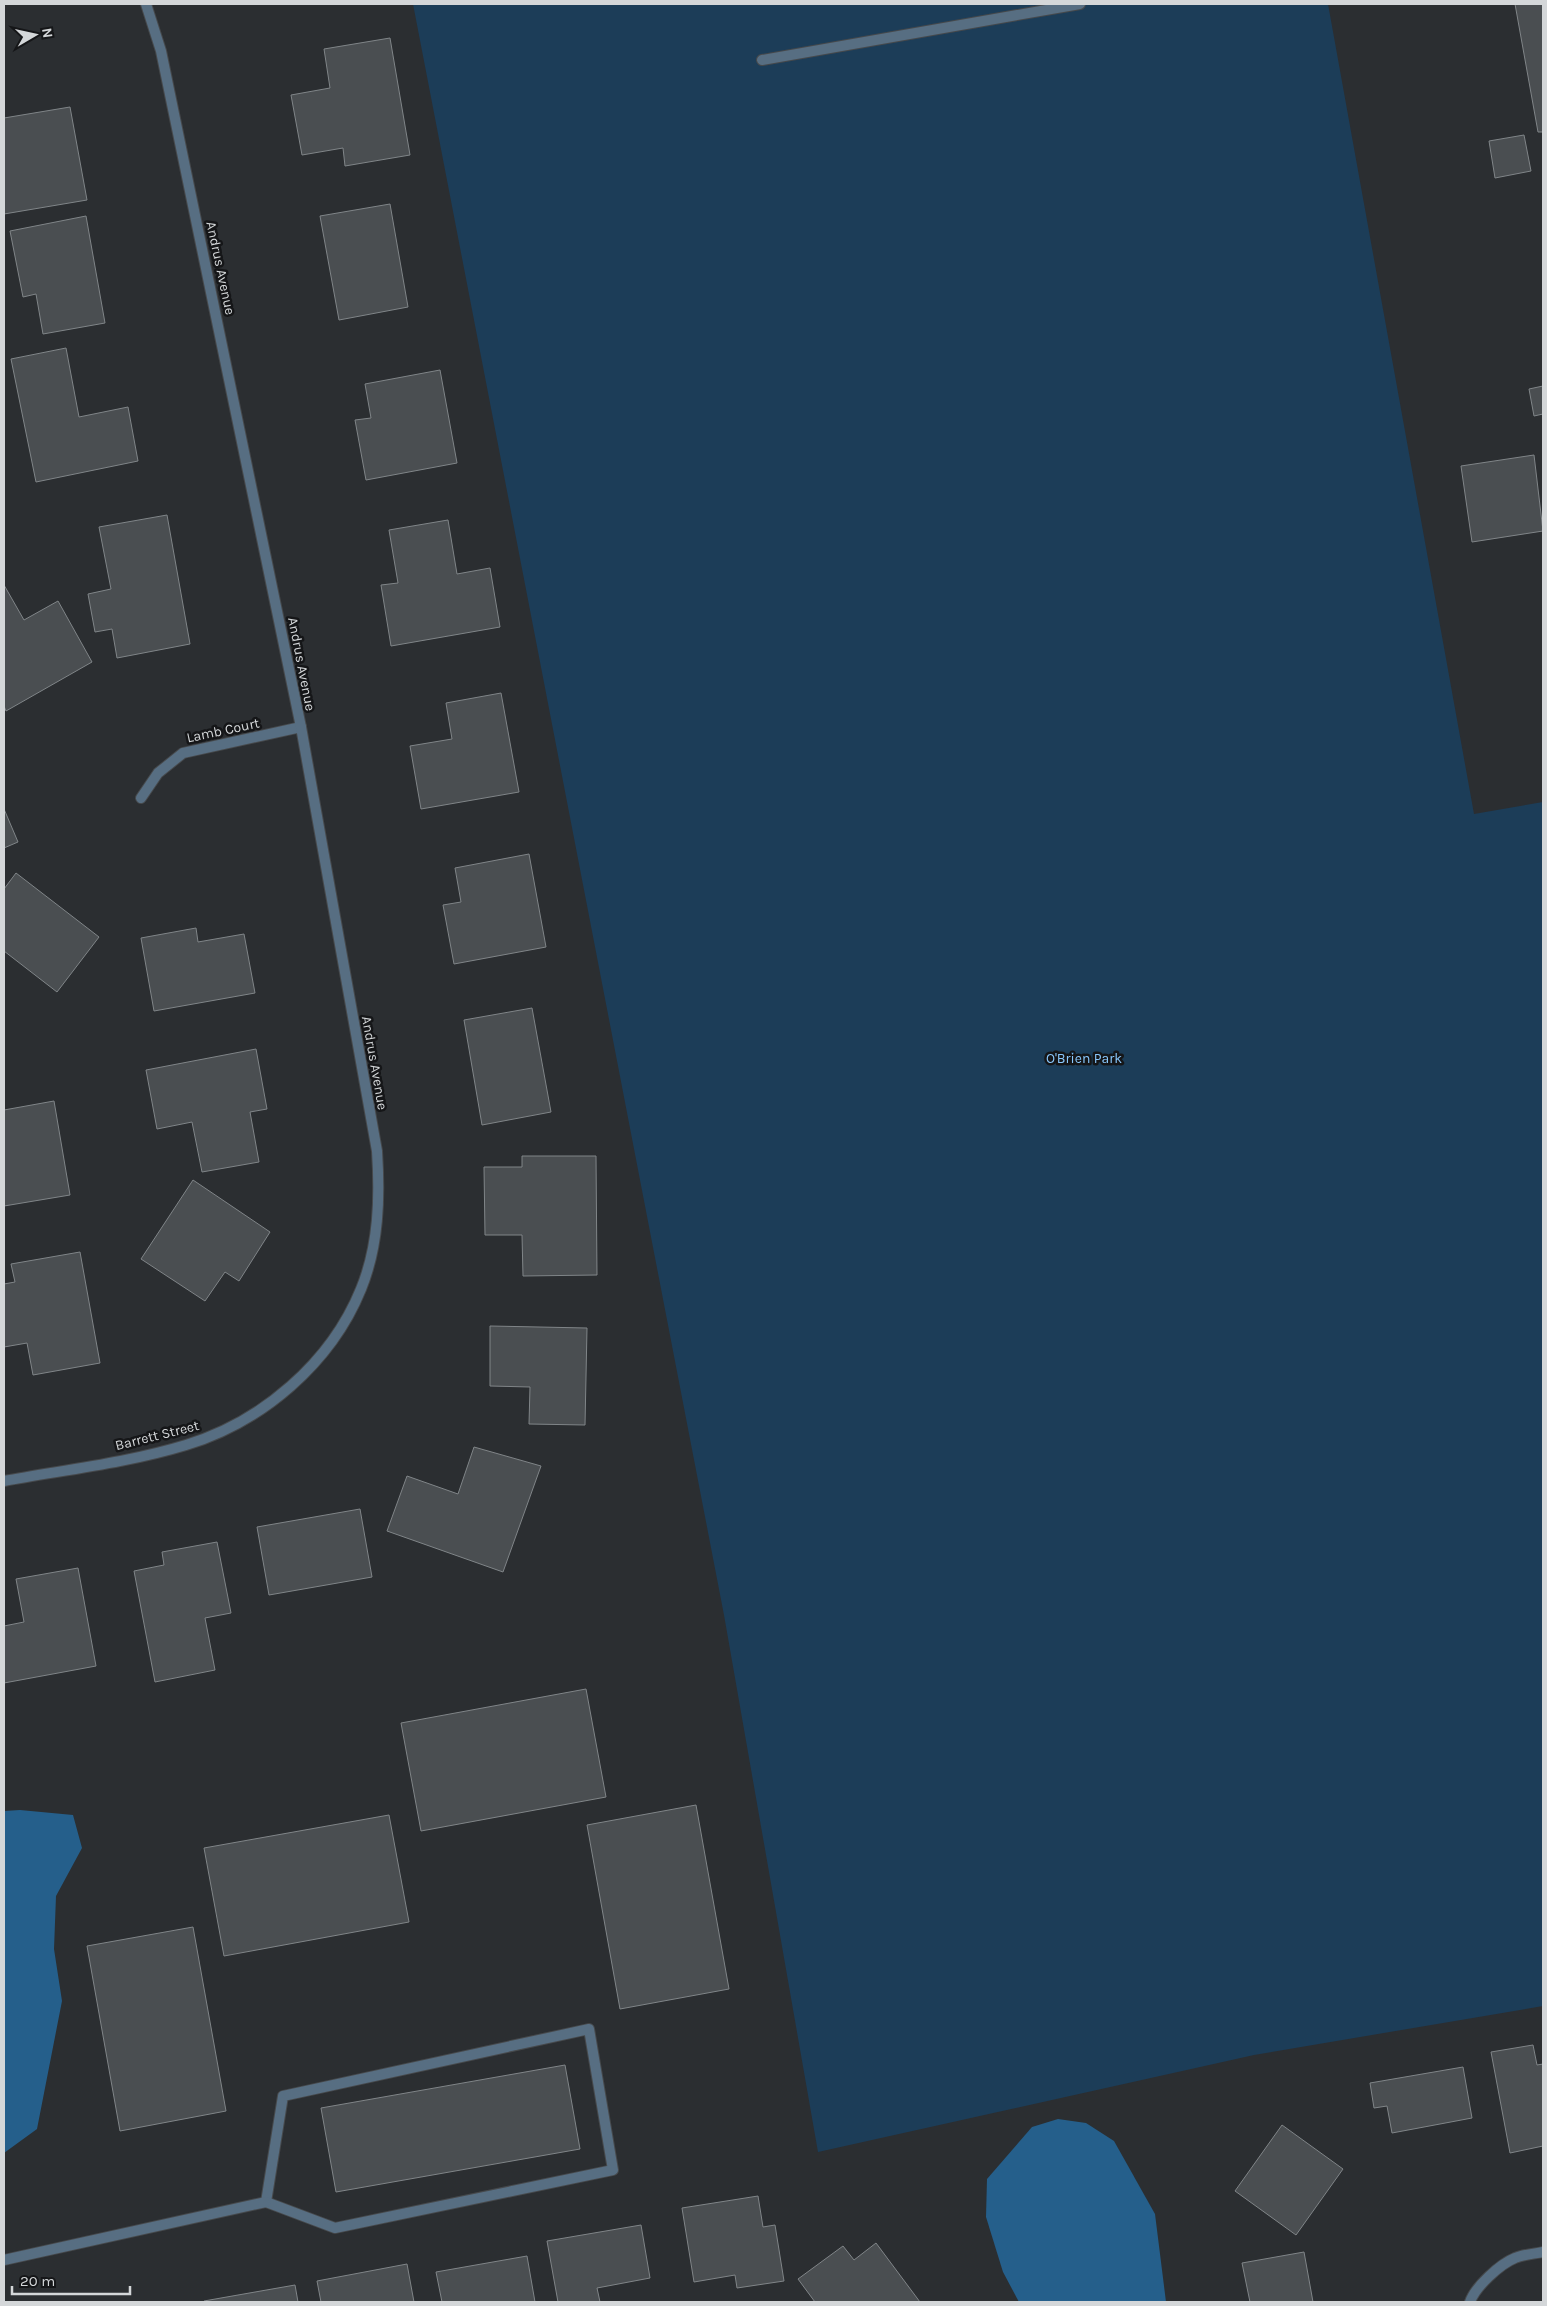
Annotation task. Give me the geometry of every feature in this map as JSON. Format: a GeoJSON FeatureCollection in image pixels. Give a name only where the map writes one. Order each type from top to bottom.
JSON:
{"type":"FeatureCollection","features":[{"type":"Feature","properties":{"kind":"street","name":"Andrus Avenue"},"geometry":{"type":"LineString","coordinates":[[146,4],[161,50],[301,727],[377,1151],[379,1194],[374,1241],[362,1289],[339,1330]]}},
{"type":"Feature","properties":{"kind":"street"},"geometry":{"type":"LineString","coordinates":[[762,60],[1080,4]]}},
{"type":"Feature","properties":{"kind":"street","name":"Lamb Court"},"geometry":{"type":"LineString","coordinates":[[141,798],[158,773],[182,753],[301,727]]}},
{"type":"Feature","properties":{"kind":"street","name":"Barrett Street"},"geometry":{"type":"LineString","coordinates":[[4,1481],[157,1453],[187,1445],[222,1432],[278,1398],[312,1368],[339,1330]]}},
{"type":"Feature","properties":{"kind":"street"},"geometry":{"type":"LineString","coordinates":[[4,2260],[266,2202],[335,2228],[613,2170],[589,2029],[283,2096],[266,2202]]}},
{"type":"Feature","properties":{"kind":"street"},"geometry":{"type":"LineString","coordinates":[[1470,2302],[1472,2297],[1492,2274],[1515,2258],[1543,2252]]}},
{"type":"Feature","properties":{"kind":"green space","name":"O'Brien Park"},"geometry":{"type":"Polygon","coordinates":[[[413,4],[1328,4],[1474,814],[1543,802],[1543,2006],[1254,2055],[818,2152],[724,1615],[413,4]]]}},
{"type":"Feature","properties":{"kind":"shaded area"},"geometry":{"type":"Polygon","coordinates":[[[20,1810],[73,1815],[82,1848],[56,1896],[54,1949],[62,2001],[37,2129],[4,2153],[4,1811],[20,1810]]]}},
{"type":"Feature","properties":{"kind":"shaded area"},"geometry":{"type":"Polygon","coordinates":[[[1058,2119],[1086,2123],[1114,2141],[1155,2214],[1166,2302],[1019,2302],[1003,2272],[986,2217],[987,2179],[1032,2127],[1058,2119]]]}},
{"type":"Feature","properties":{"kind":"building"},"geometry":{"type":"Polygon","coordinates":[[[1515,4],[1543,4],[1543,132],[1538,132],[1515,4]]]}},
{"type":"Feature","properties":{"kind":"building"},"geometry":{"type":"Polygon","coordinates":[[[390,38],[410,155],[345,166],[343,148],[302,155],[291,95],[330,88],[324,49],[390,38]]]}},
{"type":"Feature","properties":{"kind":"building"},"geometry":{"type":"Polygon","coordinates":[[[70,107],[87,200],[4,214],[4,118],[70,107]]]}},
{"type":"Feature","properties":{"kind":"building"},"geometry":{"type":"Polygon","coordinates":[[[1524,135],[1531,171],[1495,178],[1489,141],[1524,135]]]}},
{"type":"Feature","properties":{"kind":"building"},"geometry":{"type":"Polygon","coordinates":[[[390,204],[408,307],[339,320],[320,216],[390,204]]]}},
{"type":"Feature","properties":{"kind":"building"},"geometry":{"type":"Polygon","coordinates":[[[86,216],[105,323],[43,334],[36,294],[23,297],[10,231],[86,216]]]}},
{"type":"Feature","properties":{"kind":"building"},"geometry":{"type":"Polygon","coordinates":[[[66,348],[79,417],[128,407],[138,461],[36,482],[11,359],[66,348]]]}},
{"type":"Feature","properties":{"kind":"building"},"geometry":{"type":"Polygon","coordinates":[[[440,370],[457,463],[366,480],[355,420],[371,418],[365,384],[440,370]]]}},
{"type":"Feature","properties":{"kind":"building"},"geometry":{"type":"Polygon","coordinates":[[[1543,386],[1543,414],[1534,416],[1529,389],[1543,386]]]}},
{"type":"Feature","properties":{"kind":"building"},"geometry":{"type":"Polygon","coordinates":[[[1534,455],[1543,531],[1472,542],[1461,466],[1534,455]]]}},
{"type":"Feature","properties":{"kind":"building"},"geometry":{"type":"Polygon","coordinates":[[[167,515],[190,644],[117,658],[112,629],[95,632],[88,594],[111,589],[99,527],[167,515]]]}},
{"type":"Feature","properties":{"kind":"building"},"geometry":{"type":"Polygon","coordinates":[[[448,520],[457,574],[490,568],[500,627],[391,646],[381,585],[398,583],[389,530],[448,520]]]}},
{"type":"Feature","properties":{"kind":"building"},"geometry":{"type":"Polygon","coordinates":[[[4,585],[24,620],[58,601],[92,662],[6,711],[4,706],[4,585]]]}},
{"type":"Feature","properties":{"kind":"building"},"geometry":{"type":"Polygon","coordinates":[[[501,693],[519,792],[421,809],[410,746],[452,739],[446,703],[501,693]]]}},
{"type":"Feature","properties":{"kind":"building"},"geometry":{"type":"Polygon","coordinates":[[[4,809],[18,842],[4,848],[4,809]]]}},
{"type":"Feature","properties":{"kind":"building"},"geometry":{"type":"Polygon","coordinates":[[[529,854],[546,947],[454,964],[443,905],[461,902],[455,868],[529,854]]]}},
{"type":"Feature","properties":{"kind":"building"},"geometry":{"type":"Polygon","coordinates":[[[16,873],[99,937],[57,992],[4,951],[4,889],[16,873]]]}},
{"type":"Feature","properties":{"kind":"building"},"geometry":{"type":"Polygon","coordinates":[[[196,928],[198,942],[244,934],[255,993],[154,1011],[141,938],[196,928]]]}},
{"type":"Feature","properties":{"kind":"building"},"geometry":{"type":"Polygon","coordinates":[[[532,1008],[551,1112],[482,1125],[464,1020],[532,1008]]]}},
{"type":"Feature","properties":{"kind":"building"},"geometry":{"type":"Polygon","coordinates":[[[256,1049],[267,1109],[250,1112],[259,1162],[202,1172],[192,1122],[157,1129],[146,1070],[256,1049]]]}},
{"type":"Feature","properties":{"kind":"building"},"geometry":{"type":"Polygon","coordinates":[[[54,1101],[70,1195],[4,1206],[4,1110],[54,1101]]]}},
{"type":"Feature","properties":{"kind":"building"},"geometry":{"type":"Polygon","coordinates":[[[522,1156],[596,1156],[597,1275],[523,1276],[522,1235],[485,1235],[484,1167],[522,1167],[522,1156]]]}},
{"type":"Feature","properties":{"kind":"building"},"geometry":{"type":"Polygon","coordinates":[[[193,1180],[270,1232],[239,1281],[225,1272],[205,1301],[141,1259],[193,1180]]]}},
{"type":"Feature","properties":{"kind":"building"},"geometry":{"type":"Polygon","coordinates":[[[80,1252],[100,1363],[33,1375],[27,1343],[4,1347],[4,1284],[15,1282],[11,1264],[80,1252]]]}},
{"type":"Feature","properties":{"kind":"building"},"geometry":{"type":"Polygon","coordinates":[[[490,1326],[587,1328],[585,1425],[529,1424],[530,1387],[490,1386],[490,1326]]]}},
{"type":"Feature","properties":{"kind":"building"},"geometry":{"type":"Polygon","coordinates":[[[474,1447],[541,1466],[503,1572],[387,1531],[407,1476],[458,1494],[474,1447]]]}},
{"type":"Feature","properties":{"kind":"building"},"geometry":{"type":"Polygon","coordinates":[[[360,1509],[372,1577],[269,1595],[257,1527],[360,1509]]]}},
{"type":"Feature","properties":{"kind":"building"},"geometry":{"type":"Polygon","coordinates":[[[217,1542],[231,1613],[205,1618],[215,1670],[155,1682],[134,1571],[164,1565],[162,1552],[217,1542]]]}},
{"type":"Feature","properties":{"kind":"building"},"geometry":{"type":"Polygon","coordinates":[[[78,1568],[96,1666],[4,1683],[4,1626],[24,1622],[16,1579],[78,1568]]]}},
{"type":"Feature","properties":{"kind":"building"},"geometry":{"type":"Polygon","coordinates":[[[586,1689],[606,1797],[421,1831],[401,1723],[586,1689]]]}},
{"type":"Feature","properties":{"kind":"building"},"geometry":{"type":"Polygon","coordinates":[[[696,1805],[729,1989],[620,2009],[587,1825],[696,1805]]]}},
{"type":"Feature","properties":{"kind":"building"},"geometry":{"type":"Polygon","coordinates":[[[389,1815],[409,1922],[224,1956],[204,1848],[389,1815]]]}},
{"type":"Feature","properties":{"kind":"building"},"geometry":{"type":"Polygon","coordinates":[[[193,1927],[226,2111],[120,2131],[87,1946],[193,1927]]]}},
{"type":"Feature","properties":{"kind":"building"},"geometry":{"type":"Polygon","coordinates":[[[1533,2045],[1537,2065],[1543,2064],[1543,2146],[1510,2153],[1491,2052],[1533,2045]]]}},
{"type":"Feature","properties":{"kind":"building"},"geometry":{"type":"Polygon","coordinates":[[[565,2065],[580,2149],[336,2192],[321,2108],[565,2065]]]}},
{"type":"Feature","properties":{"kind":"building"},"geometry":{"type":"Polygon","coordinates":[[[1463,2067],[1472,2118],[1392,2133],[1387,2106],[1374,2108],[1370,2083],[1463,2067]]]}},
{"type":"Feature","properties":{"kind":"building"},"geometry":{"type":"Polygon","coordinates":[[[1282,2125],[1343,2169],[1296,2235],[1235,2191],[1282,2125]]]}},
{"type":"Feature","properties":{"kind":"building"},"geometry":{"type":"Polygon","coordinates":[[[758,2196],[763,2227],[775,2225],[784,2281],[737,2288],[735,2275],[694,2282],[682,2208],[758,2196]]]}},
{"type":"Feature","properties":{"kind":"building"},"geometry":{"type":"Polygon","coordinates":[[[641,2225],[650,2278],[597,2288],[600,2302],[558,2302],[547,2241],[641,2225]]]}},
{"type":"Feature","properties":{"kind":"building"},"geometry":{"type":"Polygon","coordinates":[[[876,2243],[920,2302],[815,2302],[798,2279],[843,2246],[854,2260],[876,2243]]]}},
{"type":"Feature","properties":{"kind":"building"},"geometry":{"type":"Polygon","coordinates":[[[1304,2252],[1313,2302],[1250,2302],[1242,2263],[1304,2252]]]}},
{"type":"Feature","properties":{"kind":"building"},"geometry":{"type":"Polygon","coordinates":[[[527,2256],[535,2302],[442,2302],[436,2272],[527,2256]]]}},
{"type":"Feature","properties":{"kind":"building"},"geometry":{"type":"Polygon","coordinates":[[[407,2264],[414,2302],[321,2302],[317,2281],[407,2264]]]}},
{"type":"Feature","properties":{"kind":"building"},"geometry":{"type":"Polygon","coordinates":[[[295,2285],[298,2302],[204,2302],[204,2301],[295,2285]]]}}]}
